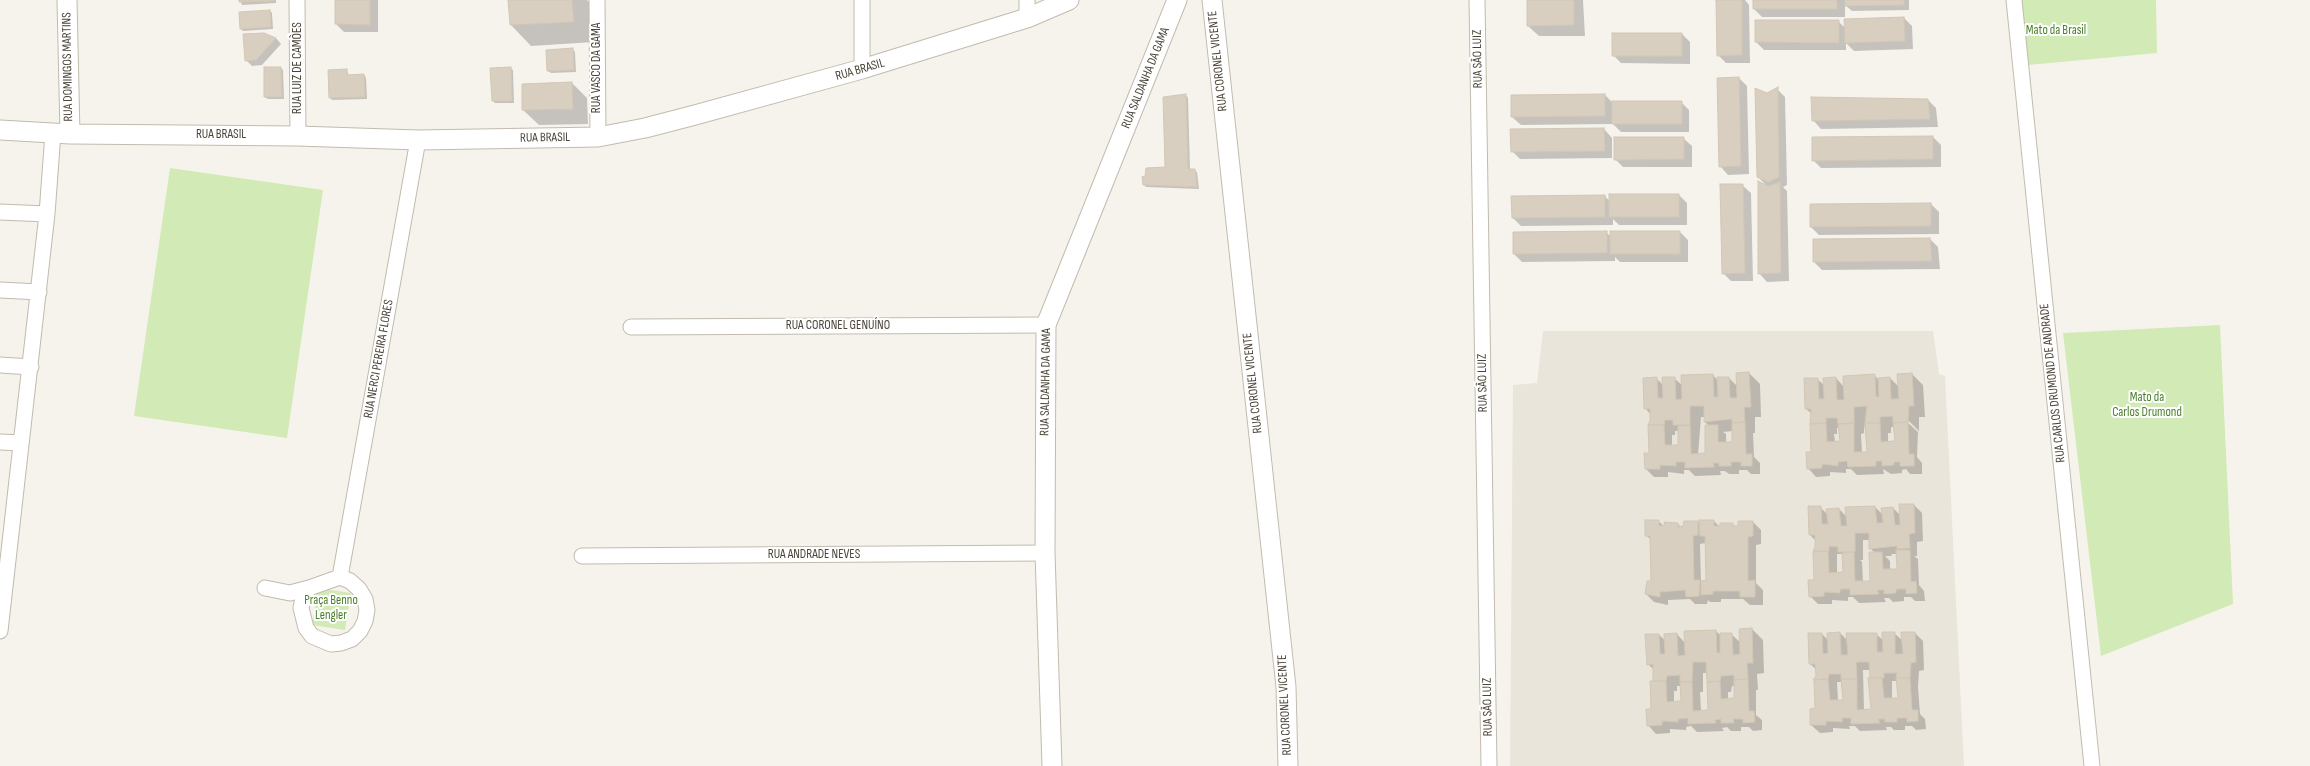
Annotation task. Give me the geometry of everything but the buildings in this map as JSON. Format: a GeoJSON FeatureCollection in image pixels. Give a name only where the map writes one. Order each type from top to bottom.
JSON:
{"type":"FeatureCollection","features":[{"type":"Feature","properties":{"kind":"street","name":"RUA DOMINGOS MARTINS"},"geometry":{"type":"LineString","coordinates":[[61,133],[67,0]]}},
{"type":"Feature","properties":{"kind":"street","name":"RUA LUIZ DE CAMÕES"},"geometry":{"type":"LineString","coordinates":[[297,0],[298,136]]}},
{"type":"Feature","properties":{"kind":"street","name":"RUA VASCO DA GAMA"},"geometry":{"type":"LineString","coordinates":[[597,0],[598,137]]}},
{"type":"Feature","properties":{"kind":"street"},"geometry":{"type":"LineString","coordinates":[[862,0],[862,69]]}},
{"type":"Feature","properties":{"kind":"street","name":"RUA BRASIL"},"geometry":{"type":"LineString","coordinates":[[0,130],[61,133],[298,136],[418,140],[598,137],[666,123],[862,69],[1027,9],[1070,0]]}},
{"type":"Feature","properties":{"kind":"street","name":"RUA SALDANHA DA GAMA"},"geometry":{"type":"LineString","coordinates":[[1052,766],[1045,553],[1046,325],[1177,0]]}},
{"type":"Feature","properties":{"kind":"street","name":"RUA CORONEL VICENTE"},"geometry":{"type":"LineString","coordinates":[[1212,0],[1286,687],[1288,766]]}},
{"type":"Feature","properties":{"kind":"street","name":"RUA SÃO LUIZ"},"geometry":{"type":"LineString","coordinates":[[1477,0],[1489,766]]}},
{"type":"Feature","properties":{"kind":"street","name":"RUA CARLOS DRUMOND DE ANDRADE"},"geometry":{"type":"LineString","coordinates":[[2014,0],[2092,766]]}},
{"type":"Feature","properties":{"kind":"street"},"geometry":{"type":"LineString","coordinates":[[0,631],[6,517],[21,444],[31,367],[47,214],[61,133]]}},
{"type":"Feature","properties":{"kind":"street","name":"RUA NERCI PEREIRA FLORES"},"geometry":{"type":"LineString","coordinates":[[340,577],[418,140]]}},
{"type":"Feature","properties":{"kind":"street"},"geometry":{"type":"LineString","coordinates":[[0,212],[47,214]]}},
{"type":"Feature","properties":{"kind":"street"},"geometry":{"type":"LineString","coordinates":[[0,290],[39,292]]}},
{"type":"Feature","properties":{"kind":"street","name":"RUA CORONEL GENUÍNO"},"geometry":{"type":"LineString","coordinates":[[631,327],[1046,325]]}},
{"type":"Feature","properties":{"kind":"street"},"geometry":{"type":"LineString","coordinates":[[0,364],[31,367]]}},
{"type":"Feature","properties":{"kind":"street"},"geometry":{"type":"LineString","coordinates":[[0,442],[21,444]]}},
{"type":"Feature","properties":{"kind":"street","name":"RUA ANDRADE NEVES"},"geometry":{"type":"LineString","coordinates":[[582,556],[1045,553]]}},
{"type":"Feature","properties":{"kind":"street"},"geometry":{"type":"LineString","coordinates":[[265,588],[290,592],[309,588],[340,577],[350,582],[359,589],[365,599],[367,610],[365,621],[360,631],[352,639],[341,643],[331,644],[312,636],[306,628],[301,608],[303,598],[309,588]]}},
{"type":"Feature","properties":{"kind":"shaded area"},"geometry":{"type":"Polygon","coordinates":[[[1543,331],[1933,331],[1939,374],[1945,376],[1964,766],[1510,766],[1513,385],[1537,383],[1543,331]]]}},
{"type":"Feature","properties":{"kind":"green space","name":"Mato da Brasil"},"geometry":{"type":"Polygon","coordinates":[[[2022,0],[2156,0],[2157,53],[2028,65],[2022,0]]]}},
{"type":"Feature","properties":{"kind":"green space"},"geometry":{"type":"Polygon","coordinates":[[[170,168],[323,190],[287,438],[134,416],[170,168]]]}},
{"type":"Feature","properties":{"kind":"green space","name":"Mato da Carlos Drumond"},"geometry":{"type":"Polygon","coordinates":[[[2220,325],[2233,604],[2101,656],[2063,333],[2220,325]]]}},
{"type":"Feature","properties":{"kind":"green space","name":"Praça Benno Lengler"},"geometry":{"type":"Polygon","coordinates":[[[318,588],[351,593],[345,630],[312,625],[318,588]]]}}]}
